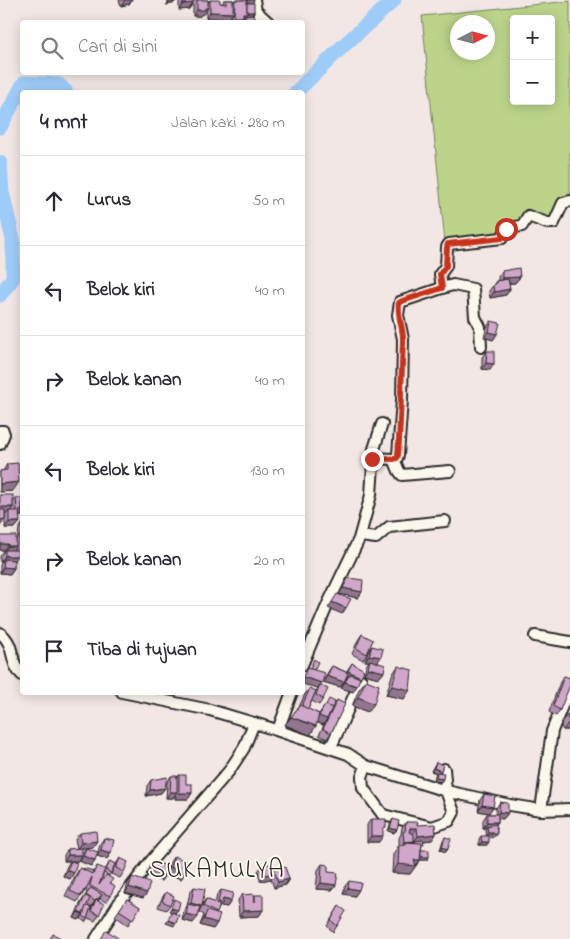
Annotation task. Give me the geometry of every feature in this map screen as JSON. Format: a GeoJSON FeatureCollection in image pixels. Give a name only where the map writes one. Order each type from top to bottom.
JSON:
{"type":"FeatureCollection","features":[{"type":"Feature","properties":{"kind":"street"},"geometry":{"type":"LineString","coordinates":[[254,0],[256,10],[266,20]]}},
{"type":"Feature","properties":{"kind":"street"},"geometry":{"type":"LineString","coordinates":[[442,288],[440,274],[446,266],[448,244],[502,238],[506,228],[522,226],[528,216],[553,224],[563,203],[570,201]]}},
{"type":"Feature","properties":{"kind":"street"},"geometry":{"type":"LineString","coordinates":[[372,458],[394,459],[398,455],[402,400],[403,339],[398,315],[399,303],[455,285],[473,289],[475,317],[480,327],[481,347]]}},
{"type":"Feature","properties":{"kind":"street"},"geometry":{"type":"LineString","coordinates":[[305,658],[360,536],[371,495],[373,477],[372,458],[382,424]]}},
{"type":"Feature","properties":{"kind":"street"},"geometry":{"type":"LineString","coordinates":[[0,431],[3,431],[4,434],[0,444]]}},
{"type":"Feature","properties":{"kind":"street"},"geometry":{"type":"LineString","coordinates":[[394,459],[402,475],[450,471]]}},
{"type":"Feature","properties":{"kind":"street"},"geometry":{"type":"LineString","coordinates":[[360,536],[376,538],[389,527],[445,522]]}},
{"type":"Feature","properties":{"kind":"street"},"geometry":{"type":"LineString","coordinates":[[0,633],[8,640],[14,665],[20,673]]}},
{"type":"Feature","properties":{"kind":"street"},"geometry":{"type":"LineString","coordinates":[[535,636],[570,642]]}},
{"type":"Feature","properties":{"kind":"street"},"geometry":{"type":"LineString","coordinates":[[331,747],[361,680]]}},
{"type":"Feature","properties":{"kind":"street"},"geometry":{"type":"LineString","coordinates":[[541,810],[552,731],[570,686]]}},
{"type":"Feature","properties":{"kind":"street"},"geometry":{"type":"LineString","coordinates":[[137,695],[210,710],[278,730],[331,747],[348,754],[366,766],[446,791],[541,810],[570,809]]}},
{"type":"Feature","properties":{"kind":"street"},"geometry":{"type":"LineString","coordinates":[[278,730],[291,695]]}},
{"type":"Feature","properties":{"kind":"street"},"geometry":{"type":"LineString","coordinates":[[96,939],[121,900],[151,861],[229,770],[244,748],[254,723]]}},
{"type":"Feature","properties":{"kind":"street"},"geometry":{"type":"LineString","coordinates":[[366,766],[362,777],[363,788],[379,811],[388,817],[432,827],[445,823],[454,812],[446,791],[444,769]]}},
{"type":"Feature","properties":{"kind":"green space"},"geometry":{"type":"Polygon","coordinates":[[[570,1],[570,198],[552,221],[526,213],[521,224],[500,236],[445,242],[422,16],[570,1]]]}},
{"type":"Feature","properties":{"kind":"building"},"geometry":{"type":"Polygon","coordinates":[[[183,0],[193,0],[193,3],[183,4],[183,0]]]}},
{"type":"Feature","properties":{"kind":"building"},"geometry":{"type":"Polygon","coordinates":[[[197,0],[208,0],[208,8],[197,10],[197,0]]]}},
{"type":"Feature","properties":{"kind":"building"},"geometry":{"type":"Polygon","coordinates":[[[210,0],[220,0],[220,3],[226,4],[226,0],[233,0],[233,13],[210,12],[210,0]]]}},
{"type":"Feature","properties":{"kind":"building"},"geometry":{"type":"Polygon","coordinates":[[[235,0],[247,0],[247,13],[243,13],[243,17],[234,17],[235,0]]]}},
{"type":"Feature","properties":{"kind":"building"},"geometry":{"type":"Polygon","coordinates":[[[247,3],[254,3],[254,12],[247,12],[247,3]]]}},
{"type":"Feature","properties":{"kind":"building"},"geometry":{"type":"Polygon","coordinates":[[[254,14],[255,20],[246,20],[245,15],[254,14]]]}},
{"type":"Feature","properties":{"kind":"building"},"geometry":{"type":"Polygon","coordinates":[[[519,268],[520,277],[502,278],[502,271],[519,268]]]}},
{"type":"Feature","properties":{"kind":"building"},"geometry":{"type":"Polygon","coordinates":[[[508,279],[510,289],[494,292],[493,285],[496,284],[496,281],[508,279]]]}},
{"type":"Feature","properties":{"kind":"building"},"geometry":{"type":"Polygon","coordinates":[[[491,321],[500,323],[497,334],[489,332],[491,321]]]}},
{"type":"Feature","properties":{"kind":"building"},"geometry":{"type":"Polygon","coordinates":[[[487,351],[494,351],[494,364],[486,363],[487,351]]]}},
{"type":"Feature","properties":{"kind":"building"},"geometry":{"type":"Polygon","coordinates":[[[18,463],[19,482],[0,484],[0,471],[7,470],[7,464],[18,463]]]}},
{"type":"Feature","properties":{"kind":"building"},"geometry":{"type":"Polygon","coordinates":[[[0,495],[13,495],[13,507],[0,507],[0,495]]]}},
{"type":"Feature","properties":{"kind":"building"},"geometry":{"type":"Polygon","coordinates":[[[16,498],[20,498],[20,522],[9,522],[9,511],[17,511],[16,498]]]}},
{"type":"Feature","properties":{"kind":"building"},"geometry":{"type":"Polygon","coordinates":[[[0,510],[5,510],[5,519],[0,520],[0,510]]]}},
{"type":"Feature","properties":{"kind":"building"},"geometry":{"type":"Polygon","coordinates":[[[0,536],[16,536],[16,546],[0,544],[0,536]]]}},
{"type":"Feature","properties":{"kind":"building"},"geometry":{"type":"Polygon","coordinates":[[[5,550],[18,550],[18,556],[5,556],[5,550]]]}},
{"type":"Feature","properties":{"kind":"building"},"geometry":{"type":"Polygon","coordinates":[[[4,559],[14,560],[14,568],[3,567],[4,559]]]}},
{"type":"Feature","properties":{"kind":"building"},"geometry":{"type":"Polygon","coordinates":[[[348,578],[363,580],[362,592],[343,588],[348,578]]]}},
{"type":"Feature","properties":{"kind":"building"},"geometry":{"type":"Polygon","coordinates":[[[337,594],[351,599],[346,608],[332,602],[337,594]]]}},
{"type":"Feature","properties":{"kind":"building"},"geometry":{"type":"Polygon","coordinates":[[[362,634],[373,640],[367,654],[356,648],[362,634]]]}},
{"type":"Feature","properties":{"kind":"building"},"geometry":{"type":"Polygon","coordinates":[[[372,646],[383,649],[381,657],[369,655],[372,646]]]}},
{"type":"Feature","properties":{"kind":"building"},"geometry":{"type":"Polygon","coordinates":[[[314,659],[318,662],[314,670],[310,669],[314,659]]]}},
{"type":"Feature","properties":{"kind":"building"},"geometry":{"type":"Polygon","coordinates":[[[370,660],[385,665],[384,672],[368,668],[370,660]]]}},
{"type":"Feature","properties":{"kind":"building"},"geometry":{"type":"Polygon","coordinates":[[[352,663],[364,670],[361,677],[348,671],[352,663]]]}},
{"type":"Feature","properties":{"kind":"building"},"geometry":{"type":"Polygon","coordinates":[[[332,666],[348,673],[344,682],[327,676],[332,666]]]}},
{"type":"Feature","properties":{"kind":"building"},"geometry":{"type":"Polygon","coordinates":[[[398,666],[412,670],[410,690],[392,686],[398,666]]]}},
{"type":"Feature","properties":{"kind":"building"},"geometry":{"type":"Polygon","coordinates":[[[307,668],[325,673],[322,683],[305,678],[307,668]]]}},
{"type":"Feature","properties":{"kind":"building"},"geometry":{"type":"Polygon","coordinates":[[[350,674],[360,678],[357,686],[345,682],[350,674]]]}},
{"type":"Feature","properties":{"kind":"building"},"geometry":{"type":"Polygon","coordinates":[[[564,676],[570,678],[570,685],[560,710],[553,706],[564,676]]]}},
{"type":"Feature","properties":{"kind":"building"},"geometry":{"type":"Polygon","coordinates":[[[366,680],[379,685],[374,704],[358,697],[366,680]]]}},
{"type":"Feature","properties":{"kind":"building"},"geometry":{"type":"Polygon","coordinates":[[[320,685],[328,689],[323,699],[316,695],[320,685]]]}},
{"type":"Feature","properties":{"kind":"building"},"geometry":{"type":"Polygon","coordinates":[[[310,688],[316,691],[308,709],[302,706],[310,688]]]}},
{"type":"Feature","properties":{"kind":"building"},"geometry":{"type":"Polygon","coordinates":[[[329,699],[335,702],[332,708],[326,705],[329,699]]]}},
{"type":"Feature","properties":{"kind":"building"},"geometry":{"type":"Polygon","coordinates":[[[337,700],[345,704],[331,733],[323,729],[337,700]]]}},
{"type":"Feature","properties":{"kind":"building"},"geometry":{"type":"Polygon","coordinates":[[[300,705],[319,714],[316,726],[291,717],[300,705]]]}},
{"type":"Feature","properties":{"kind":"building"},"geometry":{"type":"Polygon","coordinates":[[[325,705],[332,708],[327,719],[319,716],[325,705]]]}},
{"type":"Feature","properties":{"kind":"building"},"geometry":{"type":"Polygon","coordinates":[[[570,713],[570,722],[567,718],[570,713]]]}},
{"type":"Feature","properties":{"kind":"building"},"geometry":{"type":"Polygon","coordinates":[[[436,762],[443,765],[441,771],[434,768],[436,762]]]}},
{"type":"Feature","properties":{"kind":"building"},"geometry":{"type":"Polygon","coordinates":[[[437,772],[444,773],[443,779],[436,778],[437,772]]]}},
{"type":"Feature","properties":{"kind":"building"},"geometry":{"type":"Polygon","coordinates":[[[179,775],[186,775],[186,784],[192,784],[192,793],[179,793],[179,775]]]}},
{"type":"Feature","properties":{"kind":"building"},"geometry":{"type":"Polygon","coordinates":[[[171,776],[177,776],[177,792],[170,792],[171,776]]]}},
{"type":"Feature","properties":{"kind":"building"},"geometry":{"type":"Polygon","coordinates":[[[167,777],[165,788],[150,790],[151,780],[167,777]]]}},
{"type":"Feature","properties":{"kind":"building"},"geometry":{"type":"Polygon","coordinates":[[[484,794],[495,796],[493,807],[482,805],[484,794]]]}},
{"type":"Feature","properties":{"kind":"building"},"geometry":{"type":"Polygon","coordinates":[[[500,802],[508,803],[508,813],[499,812],[500,802]]]}},
{"type":"Feature","properties":{"kind":"building"},"geometry":{"type":"Polygon","coordinates":[[[487,814],[498,814],[498,822],[487,822],[487,814]]]}},
{"type":"Feature","properties":{"kind":"building"},"geometry":{"type":"Polygon","coordinates":[[[371,819],[386,819],[383,836],[371,836],[371,819]]]}},
{"type":"Feature","properties":{"kind":"building"},"geometry":{"type":"Polygon","coordinates":[[[393,819],[399,821],[397,830],[390,828],[393,819]]]}},
{"type":"Feature","properties":{"kind":"building"},"geometry":{"type":"Polygon","coordinates":[[[406,822],[418,822],[417,825],[435,824],[436,834],[418,836],[417,828],[410,828],[409,832],[414,835],[414,841],[404,842],[403,832],[405,831],[406,822]]]}},
{"type":"Feature","properties":{"kind":"building"},"geometry":{"type":"Polygon","coordinates":[[[496,824],[497,833],[493,835],[493,832],[488,832],[487,826],[496,824]]]}},
{"type":"Feature","properties":{"kind":"building"},"geometry":{"type":"Polygon","coordinates":[[[96,831],[97,841],[81,843],[80,833],[96,831]]]}},
{"type":"Feature","properties":{"kind":"building"},"geometry":{"type":"Polygon","coordinates":[[[481,836],[489,836],[489,842],[482,842],[481,836]]]}},
{"type":"Feature","properties":{"kind":"building"},"geometry":{"type":"Polygon","coordinates":[[[445,837],[451,839],[448,849],[442,847],[445,837]]]}},
{"type":"Feature","properties":{"kind":"building"},"geometry":{"type":"Polygon","coordinates":[[[104,838],[114,840],[111,853],[101,850],[104,838]]]}},
{"type":"Feature","properties":{"kind":"building"},"geometry":{"type":"Polygon","coordinates":[[[423,840],[424,844],[415,843],[415,841],[423,840]]]}},
{"type":"Feature","properties":{"kind":"building"},"geometry":{"type":"Polygon","coordinates":[[[406,842],[422,843],[420,860],[414,860],[416,866],[398,864],[399,845],[406,845],[406,842]]]}},
{"type":"Feature","properties":{"kind":"building"},"geometry":{"type":"Polygon","coordinates":[[[82,848],[82,855],[68,855],[68,849],[82,848]]]}},
{"type":"Feature","properties":{"kind":"building"},"geometry":{"type":"Polygon","coordinates":[[[86,848],[98,852],[95,860],[83,856],[86,848]]]}},
{"type":"Feature","properties":{"kind":"building"},"geometry":{"type":"Polygon","coordinates":[[[421,850],[429,850],[429,857],[421,857],[421,850]]]}},
{"type":"Feature","properties":{"kind":"building"},"geometry":{"type":"Polygon","coordinates":[[[174,856],[189,862],[185,873],[170,867],[174,856]]]}},
{"type":"Feature","properties":{"kind":"building"},"geometry":{"type":"Polygon","coordinates":[[[120,858],[128,862],[124,872],[116,868],[120,858]]]}},
{"type":"Feature","properties":{"kind":"building"},"geometry":{"type":"Polygon","coordinates":[[[71,861],[77,863],[74,873],[67,870],[71,861]]]}},
{"type":"Feature","properties":{"kind":"building"},"geometry":{"type":"Polygon","coordinates":[[[110,861],[115,864],[111,873],[106,870],[110,861]]]}},
{"type":"Feature","properties":{"kind":"building"},"geometry":{"type":"Polygon","coordinates":[[[153,861],[168,867],[165,875],[150,869],[153,861]]]}},
{"type":"Feature","properties":{"kind":"building"},"geometry":{"type":"Polygon","coordinates":[[[273,863],[274,870],[285,867],[289,879],[278,882],[275,873],[264,875],[262,866],[273,863]]]}},
{"type":"Feature","properties":{"kind":"building"},"geometry":{"type":"Polygon","coordinates":[[[322,864],[328,865],[328,872],[338,873],[336,885],[321,883],[322,864]]]}},
{"type":"Feature","properties":{"kind":"building"},"geometry":{"type":"Polygon","coordinates":[[[97,866],[105,869],[99,885],[106,875],[113,879],[110,883],[115,886],[110,896],[90,886],[92,877],[81,896],[70,891],[80,868],[93,874],[97,866]]]}},
{"type":"Feature","properties":{"kind":"building"},"geometry":{"type":"Polygon","coordinates":[[[83,869],[93,871],[92,874],[83,869]]]}},
{"type":"Feature","properties":{"kind":"building"},"geometry":{"type":"Polygon","coordinates":[[[132,877],[150,883],[147,893],[129,887],[132,877]]]}},
{"type":"Feature","properties":{"kind":"building"},"geometry":{"type":"Polygon","coordinates":[[[349,881],[361,883],[359,890],[348,888],[349,881]]]}},
{"type":"Feature","properties":{"kind":"building"},"geometry":{"type":"Polygon","coordinates":[[[194,887],[205,889],[202,906],[191,903],[194,887]]]}},
{"type":"Feature","properties":{"kind":"building"},"geometry":{"type":"Polygon","coordinates":[[[91,888],[102,895],[95,901],[86,895],[91,888]]]}},
{"type":"Feature","properties":{"kind":"building"},"geometry":{"type":"Polygon","coordinates":[[[221,890],[233,893],[231,901],[223,899],[222,904],[218,902],[221,890]]]}},
{"type":"Feature","properties":{"kind":"building"},"geometry":{"type":"Polygon","coordinates":[[[166,892],[174,896],[170,905],[162,901],[166,892]]]}},
{"type":"Feature","properties":{"kind":"building"},"geometry":{"type":"Polygon","coordinates":[[[254,894],[255,902],[255,895],[263,895],[263,910],[243,911],[242,895],[254,894]]]}},
{"type":"Feature","properties":{"kind":"building"},"geometry":{"type":"Polygon","coordinates":[[[85,896],[90,898],[83,914],[78,912],[85,896]]]}},
{"type":"Feature","properties":{"kind":"building"},"geometry":{"type":"Polygon","coordinates":[[[127,899],[140,907],[133,919],[119,910],[127,899]]]}},
{"type":"Feature","properties":{"kind":"building"},"geometry":{"type":"Polygon","coordinates":[[[174,899],[180,902],[178,910],[171,908],[174,899]]]}},
{"type":"Feature","properties":{"kind":"building"},"geometry":{"type":"Polygon","coordinates":[[[206,899],[220,905],[217,913],[203,906],[206,899]]]}},
{"type":"Feature","properties":{"kind":"building"},"geometry":{"type":"Polygon","coordinates":[[[96,900],[104,904],[99,915],[91,911],[96,900]]]}},
{"type":"Feature","properties":{"kind":"building"},"geometry":{"type":"Polygon","coordinates":[[[188,904],[200,907],[198,917],[186,914],[188,904]]]}},
{"type":"Feature","properties":{"kind":"building"},"geometry":{"type":"Polygon","coordinates":[[[86,906],[91,907],[87,919],[83,916],[86,906]]]}},
{"type":"Feature","properties":{"kind":"building"},"geometry":{"type":"Polygon","coordinates":[[[339,906],[346,911],[337,926],[331,920],[339,906]]]}},
{"type":"Feature","properties":{"kind":"building"},"geometry":{"type":"Polygon","coordinates":[[[207,911],[220,915],[217,923],[204,919],[207,911]]]}},
{"type":"Feature","properties":{"kind":"building"},"geometry":{"type":"Polygon","coordinates":[[[171,912],[179,915],[176,923],[168,920],[171,912]]]}},
{"type":"Feature","properties":{"kind":"building"},"geometry":{"type":"Polygon","coordinates":[[[106,930],[118,938],[101,939],[106,930]]]}},
{"type":"Feature","properties":{"kind":"building"},"geometry":{"type":"Polygon","coordinates":[[[53,934],[61,938],[61,939],[50,939],[53,934]]]}},
{"type":"Feature","properties":{"kind":"waterway"},"geometry":{"type":"LineString","coordinates":[[298,90],[394,0]]}},
{"type":"Feature","properties":{"kind":"waterway"},"geometry":{"type":"LineString","coordinates":[[20,90],[24,83],[59,85],[64,90]]}},
{"type":"Feature","properties":{"kind":"waterway"},"geometry":{"type":"LineString","coordinates":[[0,127],[20,90]]}},
{"type":"Feature","properties":{"kind":"waterway"},"geometry":{"type":"LineString","coordinates":[[0,163],[2,192],[13,240],[13,278],[0,295]]}},
{"type":"Feature","properties":{"kind":"district","name":"SUKAMULYA"},"geometry":{"type":"Point","coordinates":[217,871]}},
{"type":"Feature","properties":{"kind":"route"},"geometry":{"type":"LineString","coordinates":[[372,459],[396,459],[398,455],[402,400],[403,339],[398,315],[399,303],[442,288],[440,274],[446,266],[448,244],[502,238],[506,229]]}}]}
